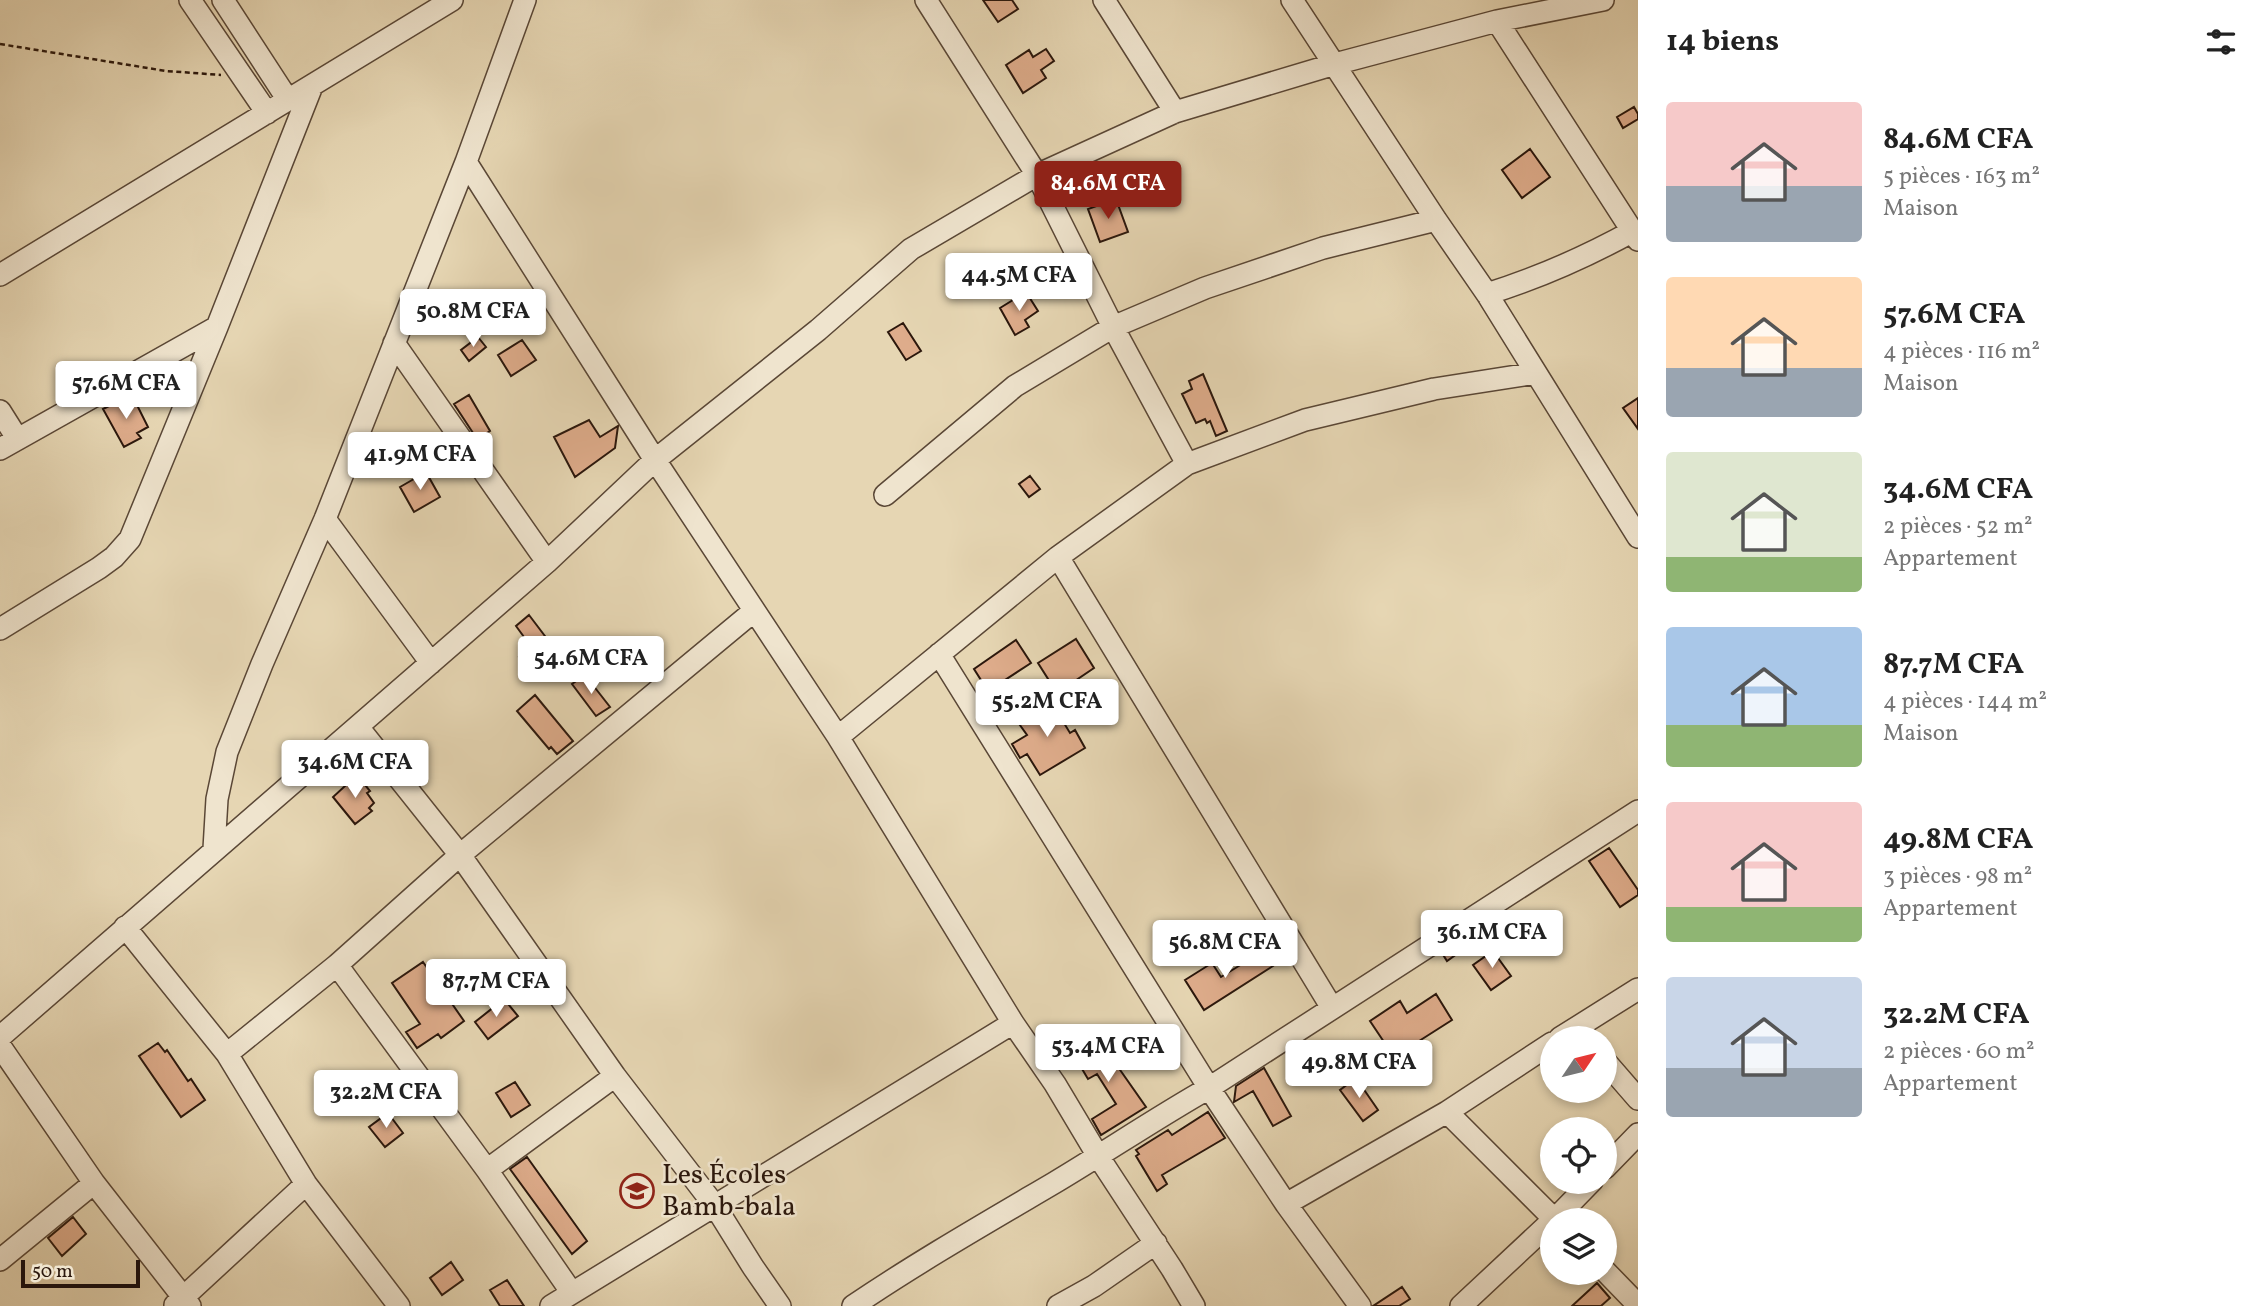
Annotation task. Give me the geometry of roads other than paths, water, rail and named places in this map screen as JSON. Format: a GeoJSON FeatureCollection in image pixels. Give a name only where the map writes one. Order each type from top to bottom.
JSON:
{"type":"FeatureCollection","features":[{"type":"Feature","properties":{"kind":"street"},"geometry":{"type":"LineString","coordinates":[[190,0],[267,113]]}},
{"type":"Feature","properties":{"kind":"street"},"geometry":{"type":"LineString","coordinates":[[223,0],[288,100]]}},
{"type":"Feature","properties":{"kind":"street"},"geometry":{"type":"LineString","coordinates":[[0,275],[452,0]]}},
{"type":"Feature","properties":{"kind":"street"},"geometry":{"type":"LineString","coordinates":[[214,849],[216,799],[227,752],[325,519],[466,162],[525,0]]}},
{"type":"Feature","properties":{"kind":"street"},"geometry":{"type":"LineString","coordinates":[[926,0],[1037,175],[1113,327],[1186,464]]}},
{"type":"Feature","properties":{"kind":"street"},"geometry":{"type":"LineString","coordinates":[[1104,0],[1175,112]]}},
{"type":"Feature","properties":{"kind":"street"},"geometry":{"type":"LineString","coordinates":[[1292,0],[1487,295],[1638,537]]}},
{"type":"Feature","properties":{"kind":"street"},"geometry":{"type":"LineString","coordinates":[[0,1037],[547,562],[655,460],[818,330],[911,249],[1037,175],[1175,112],[1497,21],[1603,0]]}},
{"type":"Feature","properties":{"kind":"street"},"geometry":{"type":"LineString","coordinates":[[1487,295],[1635,236],[1497,21]]}},
{"type":"Feature","properties":{"kind":"street"},"geometry":{"type":"LineString","coordinates":[[0,629],[99,568],[130,539],[312,86]]}},
{"type":"Feature","properties":{"kind":"street"},"geometry":{"type":"LineString","coordinates":[[466,162],[655,460],[838,737],[1013,1023],[1055,1084],[1194,1306]]}},
{"type":"Feature","properties":{"kind":"street"},"geometry":{"type":"LineString","coordinates":[[886,495],[1014,386],[1113,327],[1205,288],[1323,248],[1436,220]]}},
{"type":"Feature","properties":{"kind":"street"},"geometry":{"type":"LineString","coordinates":[[0,411],[8,443],[217,327]]}},
{"type":"Feature","properties":{"kind":"street"},"geometry":{"type":"LineString","coordinates":[[394,343],[547,562]]}},
{"type":"Feature","properties":{"kind":"street"},"geometry":{"type":"LineString","coordinates":[[838,737],[1058,557],[1186,464],[1305,420],[1434,389],[1536,373]]}},
{"type":"Feature","properties":{"kind":"street"},"geometry":{"type":"LineString","coordinates":[[325,519],[431,663]]}},
{"type":"Feature","properties":{"kind":"street"},"geometry":{"type":"LineString","coordinates":[[1058,557],[1332,1008]]}},
{"type":"Feature","properties":{"kind":"street"},"geometry":{"type":"LineString","coordinates":[[227,1054],[337,965],[460,855],[754,611]]}},
{"type":"Feature","properties":{"kind":"street"},"geometry":{"type":"LineString","coordinates":[[939,654],[1209,1088],[1286,1204],[1360,1306]]}},
{"type":"Feature","properties":{"kind":"street"},"geometry":{"type":"LineString","coordinates":[[358,727],[460,855],[615,1076],[715,1206],[780,1306]]}},
{"type":"Feature","properties":{"kind":"street"},"geometry":{"type":"LineString","coordinates":[[853,1306],[926,1258],[1209,1088],[1332,1008],[1635,820]]}},
{"type":"Feature","properties":{"kind":"street"},"geometry":{"type":"LineString","coordinates":[[125,927],[227,1054],[306,1184],[399,1306]]}},
{"type":"Feature","properties":{"kind":"street"},"geometry":{"type":"LineString","coordinates":[[337,965],[487,1170],[572,1293]]}},
{"type":"Feature","properties":{"kind":"street"},"geometry":{"type":"LineString","coordinates":[[1585,1026],[1638,989]]}},
{"type":"Feature","properties":{"kind":"street"},"geometry":{"type":"LineString","coordinates":[[551,1306],[1013,1023]]}},
{"type":"Feature","properties":{"kind":"street"},"geometry":{"type":"LineString","coordinates":[[0,1046],[94,1183],[182,1303],[306,1184]]}},
{"type":"Feature","properties":{"kind":"street"},"geometry":{"type":"LineString","coordinates":[[1286,1204],[1447,1112],[1540,1051]]}},
{"type":"Feature","properties":{"kind":"street"},"geometry":{"type":"LineString","coordinates":[[1617,1075],[1638,1099]]}},
{"type":"Feature","properties":{"kind":"street"},"geometry":{"type":"LineString","coordinates":[[487,1170],[615,1076]]}},
{"type":"Feature","properties":{"kind":"street"},"geometry":{"type":"LineString","coordinates":[[1447,1112],[1542,1208]]}},
{"type":"Feature","properties":{"kind":"street"},"geometry":{"type":"LineString","coordinates":[[1617,1155],[1638,1133]]}},
{"type":"Feature","properties":{"kind":"street"},"geometry":{"type":"LineString","coordinates":[[0,1261],[94,1183]]}},
{"type":"Feature","properties":{"kind":"street"},"geometry":{"type":"LineString","coordinates":[[1566,1208],[1579,1194]]}},
{"type":"Feature","properties":{"kind":"street"},"geometry":{"type":"LineString","coordinates":[[1461,1306],[1540,1233]]}},
{"type":"Feature","properties":{"kind":"street"},"geometry":{"type":"LineString","coordinates":[[1058,1306],[1094,1286],[1156,1243]]}},
{"type":"Feature","properties":{"kind":"street"},"geometry":{"type":"LineString","coordinates":[[1617,1283],[1638,1305]]}},
{"type":"Feature","properties":{"kind":"place","name":"Les Écoles Bamb-bala"},"geometry":{"type":"Point","coordinates":[637,1191]}}]}
